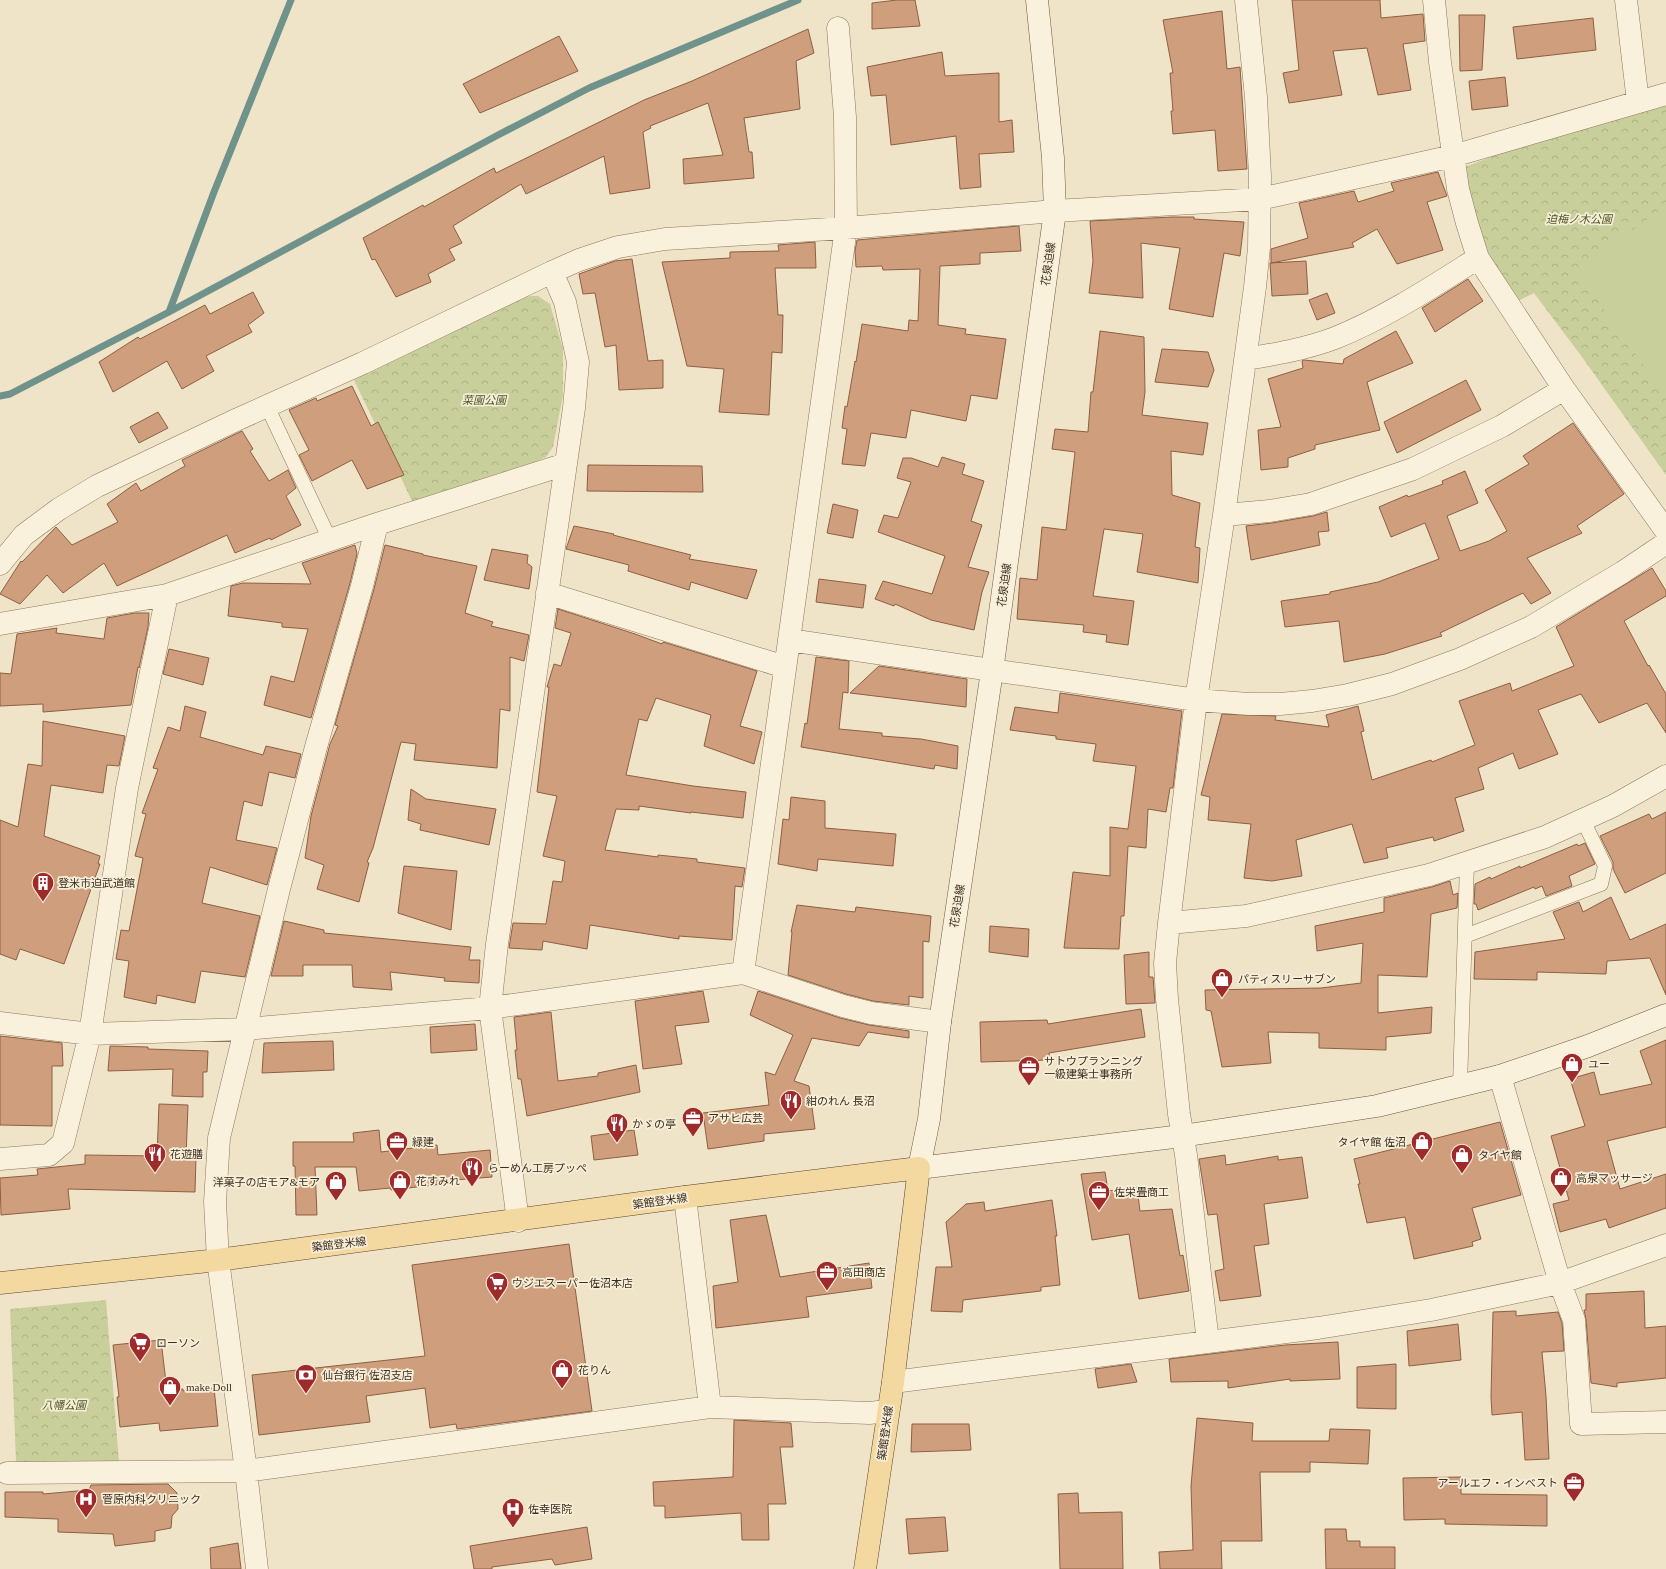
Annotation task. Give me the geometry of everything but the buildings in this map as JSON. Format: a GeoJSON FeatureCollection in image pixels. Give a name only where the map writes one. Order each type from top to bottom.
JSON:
{"type":"FeatureCollection","features":[{"type":"Feature","properties":{"kind":"main road","name":"築館登米線"},"geometry":{"type":"LineString","coordinates":[[0,1283],[218,1260],[518,1221],[685,1197],[919,1168],[893,1382],[865,1569]]}},
{"type":"Feature","properties":{"kind":"street","name":"花泉迫線"},"geometry":{"type":"LineString","coordinates":[[919,1168],[929,1119],[940,1022],[992,671],[1055,211],[1053,158],[1037,0]]}},
{"type":"Feature","properties":{"kind":"street"},"geometry":{"type":"LineString","coordinates":[[1208,1342],[1186,1155],[1182,1136],[1167,999],[1165,964],[1168,923],[1196,700],[1246,359],[1258,248],[1260,176],[1256,97],[1246,0]]}},
{"type":"Feature","properties":{"kind":"street"},"geometry":{"type":"LineString","coordinates":[[1434,0],[1458,189],[1478,258],[1564,389],[1666,531]]}},
{"type":"Feature","properties":{"kind":"street"},"geometry":{"type":"LineString","coordinates":[[1626,0],[1638,102]]}},
{"type":"Feature","properties":{"kind":"street"},"geometry":{"type":"LineString","coordinates":[[743,973],[846,228],[845,117],[838,28]]}},
{"type":"Feature","properties":{"kind":"street"},"geometry":{"type":"LineString","coordinates":[[0,564],[24,535],[59,509],[97,486],[267,406],[363,363],[552,272],[579,260],[618,247],[665,239],[846,228],[1055,211],[1260,199],[1453,156],[1666,94]]}},
{"type":"Feature","properties":{"kind":"street"},"geometry":{"type":"LineString","coordinates":[[1246,359],[1293,351],[1334,338],[1381,316],[1478,258]]}},
{"type":"Feature","properties":{"kind":"street"},"geometry":{"type":"LineString","coordinates":[[518,1221],[490,1008],[497,944],[574,408],[578,362],[565,302],[552,272]]}},
{"type":"Feature","properties":{"kind":"street"},"geometry":{"type":"LineString","coordinates":[[1224,515],[1311,504],[1413,469],[1502,426],[1564,389]]}},
{"type":"Feature","properties":{"kind":"street"},"geometry":{"type":"LineString","coordinates":[[0,624],[167,595],[377,524],[566,464]]}},
{"type":"Feature","properties":{"kind":"street"},"geometry":{"type":"LineString","coordinates":[[257,1569],[246,1471],[218,1260],[215,1202],[219,1138],[279,889],[316,747],[362,586],[377,524]]}},
{"type":"Feature","properties":{"kind":"street"},"geometry":{"type":"LineString","coordinates":[[789,640],[1196,700],[1249,704],[1305,702],[1348,695],[1392,684],[1460,659],[1532,627],[1623,572],[1666,543]]}},
{"type":"Feature","properties":{"kind":"street"},"geometry":{"type":"LineString","coordinates":[[547,593],[785,667]]}},
{"type":"Feature","properties":{"kind":"street"},"geometry":{"type":"LineString","coordinates":[[0,1159],[49,1155],[63,1143],[90,1034],[127,788],[167,595]]}},
{"type":"Feature","properties":{"kind":"street"},"geometry":{"type":"LineString","coordinates":[[1168,923],[1246,916],[1429,875],[1544,837],[1613,806],[1666,776]]}},
{"type":"Feature","properties":{"kind":"street"},"geometry":{"type":"LineString","coordinates":[[0,1023],[90,1034],[246,1029],[490,1008],[743,973],[843,1006],[871,1013],[940,1022]]}},
{"type":"Feature","properties":{"kind":"street"},"geometry":{"type":"LineString","coordinates":[[919,1168],[1182,1136],[1377,1106],[1500,1076],[1588,1046],[1666,1015]]}},
{"type":"Feature","properties":{"kind":"street"},"geometry":{"type":"LineString","coordinates":[[1500,1076],[1560,1283],[1574,1320],[1581,1424],[1666,1422]]}},
{"type":"Feature","properties":{"kind":"street"},"geometry":{"type":"LineString","coordinates":[[685,1197],[710,1407]]}},
{"type":"Feature","properties":{"kind":"street"},"geometry":{"type":"LineString","coordinates":[[893,1382],[1318,1328],[1431,1310],[1560,1283],[1666,1245]]}},
{"type":"Feature","properties":{"kind":"street"},"geometry":{"type":"LineString","coordinates":[[4,1474],[246,1471],[710,1407],[869,1413],[888,1411]]}},
{"type":"Feature","properties":{"kind":"lane"},"geometry":{"type":"LineString","coordinates":[[267,406],[330,540]]}},
{"type":"Feature","properties":{"kind":"lane"},"geometry":{"type":"LineString","coordinates":[[1465,936],[1601,884],[1605,866],[1583,820]]}},
{"type":"Feature","properties":{"kind":"lane"},"geometry":{"type":"LineString","coordinates":[[1460,1086],[1467,863]]}},
{"type":"Feature","properties":{"kind":"green space","name":"迫梅ノ木公園"},"geometry":{"type":"Polygon","coordinates":[[[1666,104],[1666,475],[1582,357],[1534,293],[1518,301],[1493,261],[1478,228],[1470,202],[1465,167],[1516,147],[1666,104]]]}},
{"type":"Feature","properties":{"kind":"green space"},"geometry":{"type":"Polygon","coordinates":[[[1666,206],[1666,397],[1576,270],[1666,206]]]}},
{"type":"Feature","properties":{"kind":"green space","name":"菜園公園"},"geometry":{"type":"Polygon","coordinates":[[[538,296],[550,304],[563,349],[563,395],[553,447],[546,457],[535,462],[412,501],[354,380],[521,298],[538,296]]]}},
{"type":"Feature","properties":{"kind":"green space","name":"八幡公園"},"geometry":{"type":"Polygon","coordinates":[[[106,1300],[119,1462],[16,1462],[10,1309],[106,1300]]]}},
{"type":"Feature","properties":{"kind":"waterway"},"geometry":{"type":"LineString","coordinates":[[169,312],[214,192],[291,0]]}},
{"type":"Feature","properties":{"kind":"waterway"},"geometry":{"type":"LineString","coordinates":[[0,396],[10,394],[169,312],[498,135],[589,88],[798,0]]}},
{"type":"Feature","properties":{"kind":"place","name":"登米市迫武道館"},"geometry":{"type":"Point","coordinates":[43,902]}},
{"type":"Feature","properties":{"kind":"place","name":"パティスリーサブン"},"geometry":{"type":"Point","coordinates":[1222,998]}},
{"type":"Feature","properties":{"kind":"place","name":"ユー"},"geometry":{"type":"Point","coordinates":[1572,1084]}},
{"type":"Feature","properties":{"kind":"place","name":"サトウプランニング 一級建築士事務所"},"geometry":{"type":"Point","coordinates":[1029,1086]}},
{"type":"Feature","properties":{"kind":"place","name":"紺のれん 長沼"},"geometry":{"type":"Point","coordinates":[791,1120]}},
{"type":"Feature","properties":{"kind":"place","name":"アサヒ広芸"},"geometry":{"type":"Point","coordinates":[693,1138]}},
{"type":"Feature","properties":{"kind":"place","name":"かゞの亭"},"geometry":{"type":"Point","coordinates":[617,1144]}},
{"type":"Feature","properties":{"kind":"place","name":"緑建"},"geometry":{"type":"Point","coordinates":[397,1162]}},
{"type":"Feature","properties":{"kind":"place","name":"タイヤ館 佐沼"},"geometry":{"type":"Point","coordinates":[1422,1162]}},
{"type":"Feature","properties":{"kind":"place","name":"花遊膳"},"geometry":{"type":"Point","coordinates":[155,1174]}},
{"type":"Feature","properties":{"kind":"place","name":"タイヤ館"},"geometry":{"type":"Point","coordinates":[1462,1174]}},
{"type":"Feature","properties":{"kind":"place","name":"らーめん工房プッぺ"},"geometry":{"type":"Point","coordinates":[472,1188]}},
{"type":"Feature","properties":{"kind":"place","name":"高泉マッサージ"},"geometry":{"type":"Point","coordinates":[1561,1198]}},
{"type":"Feature","properties":{"kind":"place","name":"花すみれ"},"geometry":{"type":"Point","coordinates":[400,1200]}},
{"type":"Feature","properties":{"kind":"place","name":"洋菓子の店モア&モア"},"geometry":{"type":"Point","coordinates":[336,1202]}},
{"type":"Feature","properties":{"kind":"place","name":"佐栄畳商工"},"geometry":{"type":"Point","coordinates":[1099,1212]}},
{"type":"Feature","properties":{"kind":"place","name":"高田商店"},"geometry":{"type":"Point","coordinates":[827,1292]}},
{"type":"Feature","properties":{"kind":"place","name":"ウジエスーパー佐沼本店"},"geometry":{"type":"Point","coordinates":[497,1302]}},
{"type":"Feature","properties":{"kind":"place","name":"ローソン"},"geometry":{"type":"Point","coordinates":[140,1362]}},
{"type":"Feature","properties":{"kind":"place","name":"花りん"},"geometry":{"type":"Point","coordinates":[562,1390]}},
{"type":"Feature","properties":{"kind":"place","name":"仙台銀行 佐沼支店"},"geometry":{"type":"Point","coordinates":[306,1394]}},
{"type":"Feature","properties":{"kind":"place","name":"make Doll"},"geometry":{"type":"Point","coordinates":[170,1406]}},
{"type":"Feature","properties":{"kind":"place","name":"アールエフ・インベスト"},"geometry":{"type":"Point","coordinates":[1574,1502]}},
{"type":"Feature","properties":{"kind":"place","name":"菅原内科クリニック"},"geometry":{"type":"Point","coordinates":[86,1518]}},
{"type":"Feature","properties":{"kind":"place","name":"佐幸医院"},"geometry":{"type":"Point","coordinates":[513,1528]}}]}
